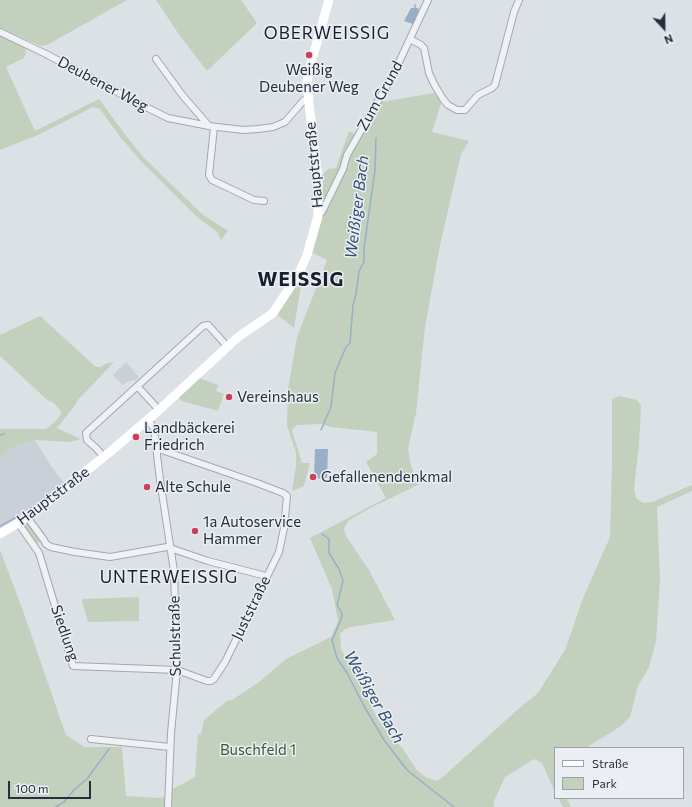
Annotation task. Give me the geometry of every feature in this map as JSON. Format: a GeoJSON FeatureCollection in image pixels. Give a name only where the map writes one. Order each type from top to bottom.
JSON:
{"type":"FeatureCollection","features":[{"type":"Feature","properties":{"kind":"street","name":"Hauptstraße"},"geometry":{"type":"LineString","coordinates":[[0,534],[27,517],[104,457],[159,410],[227,346],[273,313],[300,270],[307,255],[318,216],[318,178],[307,81],[328,0]]}},
{"type":"Feature","properties":{"kind":"street","name":"Zum Grund"},"geometry":{"type":"LineString","coordinates":[[318,216],[322,212],[343,169],[347,155],[386,89],[428,0]]}},
{"type":"Feature","properties":{"kind":"street","name":"Zum Grund"},"geometry":{"type":"LineString","coordinates":[[410,39],[424,48],[434,84],[443,100],[452,108],[462,111],[465,110],[478,95],[495,85],[512,19],[519,0]]}},
{"type":"Feature","properties":{"kind":"street","name":"Deubener Weg"},"geometry":{"type":"LineString","coordinates":[[0,32],[46,54],[168,118],[243,130],[275,126],[285,122],[304,100],[308,100]]}},
{"type":"Feature","properties":{"kind":"street"},"geometry":{"type":"LineString","coordinates":[[156,59],[183,96],[211,126],[209,175],[212,180],[254,200],[264,201]]}},
{"type":"Feature","properties":{"kind":"street","name":"Hauptstraße"},"geometry":{"type":"LineString","coordinates":[[104,457],[87,440],[86,433],[205,325],[208,325],[227,346]]}},
{"type":"Feature","properties":{"kind":"street"},"geometry":{"type":"LineString","coordinates":[[138,387],[159,410]]}},
{"type":"Feature","properties":{"kind":"street","name":"Schulstraße"},"geometry":{"type":"LineString","coordinates":[[148,419],[154,429],[174,571],[177,670],[170,748],[168,807]]}},
{"type":"Feature","properties":{"kind":"street","name":"Juststraße"},"geometry":{"type":"LineString","coordinates":[[156,448],[257,483],[287,496],[280,548],[225,662],[214,679],[206,681],[177,670]]}},
{"type":"Feature","properties":{"kind":"street"},"geometry":{"type":"LineString","coordinates":[[27,517],[46,544],[50,547],[103,557],[119,556],[167,547],[208,561],[266,576]]}},
{"type":"Feature","properties":{"kind":"street","name":"Siedlung"},"geometry":{"type":"LineString","coordinates":[[18,523],[38,549],[73,666],[177,670]]}},
{"type":"Feature","properties":{"kind":"street"},"geometry":{"type":"LineString","coordinates":[[38,549],[46,544]]}},
{"type":"Feature","properties":{"kind":"street"},"geometry":{"type":"LineString","coordinates":[[91,739],[170,748]]}},
{"type":"Feature","properties":{"kind":"shaded area"},"geometry":{"type":"Polygon","coordinates":[[[126,362],[139,377],[136,380],[126,382],[123,385],[113,375],[126,362]]]}},
{"type":"Feature","properties":{"kind":"shaded area"},"geometry":{"type":"Polygon","coordinates":[[[35,440],[51,466],[65,484],[27,513],[0,528],[0,452],[35,440]]]}},
{"type":"Feature","properties":{"kind":"green space"},"geometry":{"type":"Polygon","coordinates":[[[0,0],[127,0],[47,45],[41,46],[0,28],[0,0]]]}},
{"type":"Feature","properties":{"kind":"green space"},"geometry":{"type":"Polygon","coordinates":[[[156,0],[241,0],[257,23],[207,71],[180,36],[156,0]]]}},
{"type":"Feature","properties":{"kind":"green space"},"geometry":{"type":"Polygon","coordinates":[[[0,35],[24,46],[26,52],[24,58],[6,67],[35,131],[99,99],[143,157],[202,214],[228,231],[221,240],[217,232],[197,217],[140,160],[121,138],[100,109],[93,107],[38,135],[0,150],[0,35]]]}},
{"type":"Feature","properties":{"kind":"green space","name":"Buschfeld 1"},"geometry":{"type":"Polygon","coordinates":[[[434,93],[442,100],[432,132],[469,141],[461,154],[440,245],[425,327],[416,413],[408,448],[410,462],[415,477],[420,484],[372,507],[348,521],[344,529],[346,536],[369,570],[395,620],[351,627],[344,630],[340,634],[341,649],[380,723],[403,749],[416,769],[425,777],[437,781],[445,775],[538,693],[565,650],[583,598],[610,537],[612,399],[619,396],[637,400],[641,406],[639,445],[634,489],[636,498],[643,503],[652,502],[692,485],[692,491],[657,507],[660,580],[656,641],[649,667],[638,686],[630,717],[621,726],[588,747],[554,747],[554,790],[542,763],[534,759],[505,777],[494,801],[494,807],[0,807],[0,550],[22,608],[66,735],[85,747],[122,747],[126,796],[162,798],[171,790],[195,777],[198,734],[201,734],[204,720],[227,701],[232,700],[259,682],[286,659],[331,637],[338,621],[332,589],[310,538],[386,498],[366,462],[377,454],[377,432],[331,427],[321,424],[297,425],[292,430],[302,463],[310,463],[304,486],[292,491],[296,466],[296,452],[287,426],[288,389],[297,337],[327,260],[311,252],[322,219],[345,170],[351,152],[370,118],[374,120],[381,102],[434,93]]]}},
{"type":"Feature","properties":{"kind":"green space"},"geometry":{"type":"Polygon","coordinates":[[[349,131],[355,134],[323,208],[322,175],[328,169],[336,168],[349,131]]]}},
{"type":"Feature","properties":{"kind":"green space"},"geometry":{"type":"Polygon","coordinates":[[[303,274],[294,328],[276,314],[303,274]]]}},
{"type":"Feature","properties":{"kind":"green space"},"geometry":{"type":"Polygon","coordinates":[[[40,316],[96,367],[101,367],[105,364],[114,362],[78,400],[57,428],[81,439],[69,442],[35,440],[12,448],[0,456],[0,429],[46,429],[54,423],[62,413],[54,403],[46,399],[0,356],[0,335],[40,316]]]}},
{"type":"Feature","properties":{"kind":"green space"},"geometry":{"type":"Polygon","coordinates":[[[199,378],[218,385],[216,391],[224,394],[218,411],[182,401],[178,397],[199,378]]]}},
{"type":"Feature","properties":{"kind":"green space"},"geometry":{"type":"Polygon","coordinates":[[[27,523],[41,539],[40,542],[35,543],[23,527],[27,523]]]}},
{"type":"Feature","properties":{"kind":"green space"},"geometry":{"type":"Polygon","coordinates":[[[139,597],[139,621],[88,622],[82,601],[82,599],[139,597]]]}},
{"type":"Feature","properties":{"kind":"green space"},"geometry":{"type":"Polygon","coordinates":[[[559,799],[567,799],[571,807],[563,807],[559,799]]]}},
{"type":"Feature","properties":{"kind":"water"},"geometry":{"type":"Polygon","coordinates":[[[411,8],[418,8],[419,12],[413,24],[404,21],[411,8]]]}},
{"type":"Feature","properties":{"kind":"water"},"geometry":{"type":"Polygon","coordinates":[[[315,449],[328,449],[327,477],[324,479],[314,478],[315,449]]]}},
{"type":"Feature","properties":{"kind":"waterway","name":"Weißiger Bach"},"geometry":{"type":"LineString","coordinates":[[321,430],[331,407],[335,373],[346,347],[350,343],[353,305],[359,271],[364,262],[364,248],[375,170],[376,138]]}},
{"type":"Feature","properties":{"kind":"waterway"},"geometry":{"type":"LineString","coordinates":[[0,435],[4,434]]}},
{"type":"Feature","properties":{"kind":"waterway"},"geometry":{"type":"LineString","coordinates":[[0,526],[19,516]]}},
{"type":"Feature","properties":{"kind":"waterway","name":"Weißiger Bach"},"geometry":{"type":"LineString","coordinates":[[322,534],[329,539],[329,553],[339,569],[343,581],[337,605],[342,614],[341,620],[332,640],[337,658],[347,673],[384,740],[407,770],[454,807]]}},
{"type":"Feature","properties":{"kind":"waterway"},"geometry":{"type":"LineString","coordinates":[[56,807],[64,802],[74,790],[87,779],[109,749]]}},
{"type":"Feature","properties":{"kind":"place","name":"Weißig Deubener Weg"},"geometry":{"type":"Point","coordinates":[309,55]}},
{"type":"Feature","properties":{"kind":"place","name":"Vereinshaus"},"geometry":{"type":"Point","coordinates":[229,397]}},
{"type":"Feature","properties":{"kind":"place","name":"Landbäckerei Friedrich"},"geometry":{"type":"Point","coordinates":[136,437]}},
{"type":"Feature","properties":{"kind":"place","name":"Gefallenendenkmal"},"geometry":{"type":"Point","coordinates":[313,477]}},
{"type":"Feature","properties":{"kind":"place","name":"Alte Schule"},"geometry":{"type":"Point","coordinates":[147,487]}},
{"type":"Feature","properties":{"kind":"place","name":"1a Autoservice Hammer"},"geometry":{"type":"Point","coordinates":[195,531]}},
{"type":"Feature","properties":{"kind":"district","name":"OBERWEISSIG"},"geometry":{"type":"Point","coordinates":[327,33]}},
{"type":"Feature","properties":{"kind":"district","name":"WEISSIG"},"geometry":{"type":"Point","coordinates":[301,280]}},
{"type":"Feature","properties":{"kind":"district","name":"UNTERWEISSIG"},"geometry":{"type":"Point","coordinates":[169,577]}}]}
